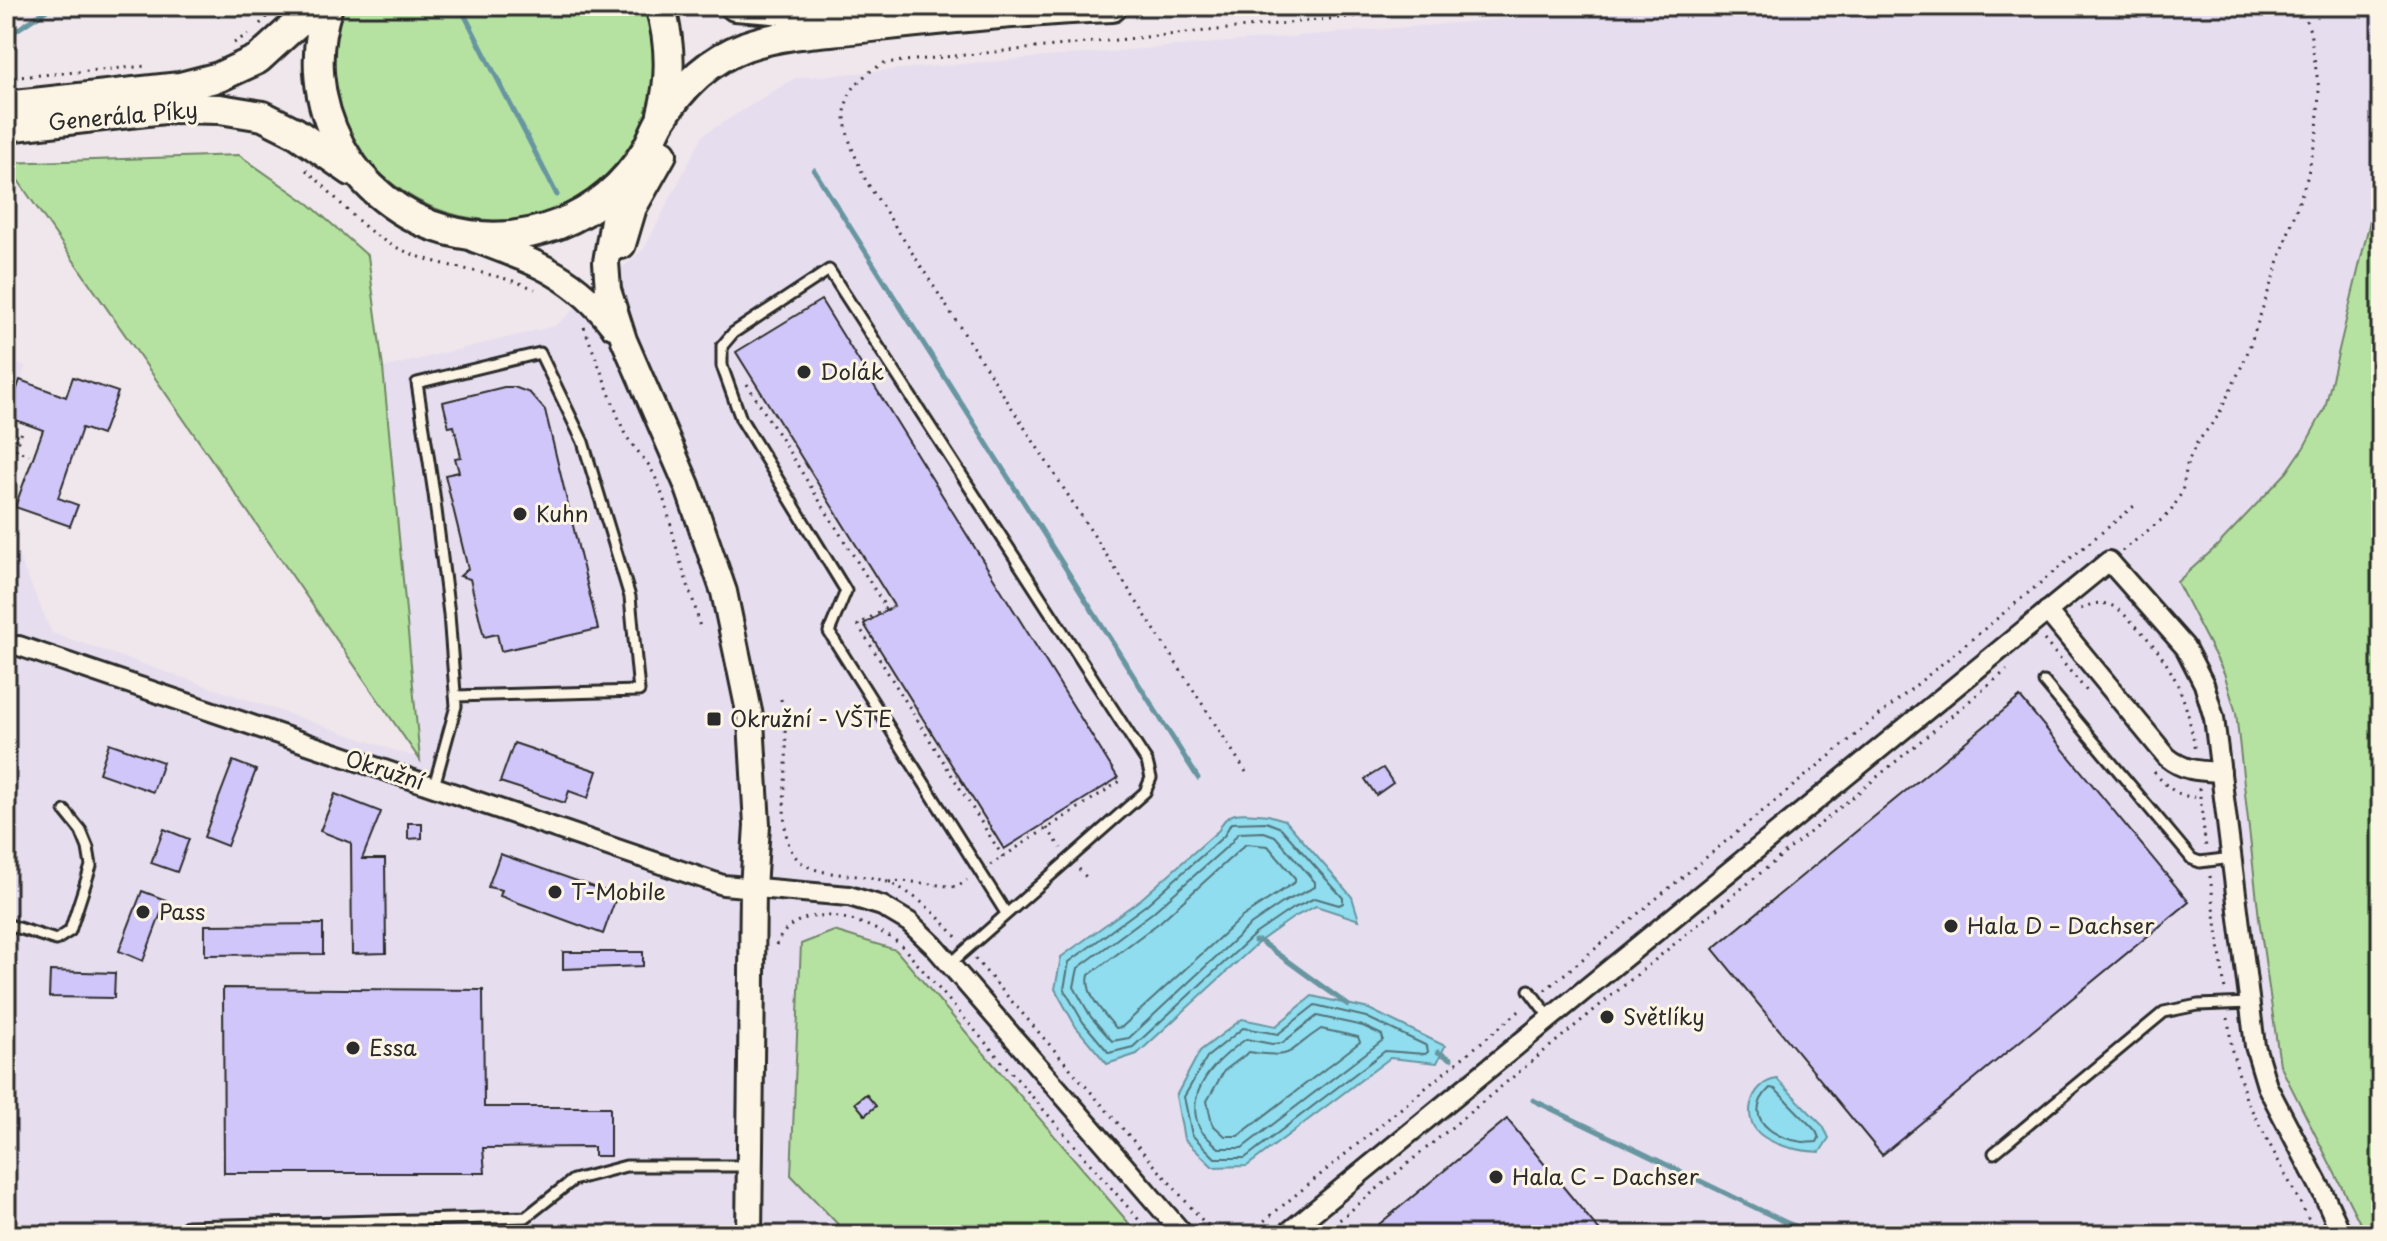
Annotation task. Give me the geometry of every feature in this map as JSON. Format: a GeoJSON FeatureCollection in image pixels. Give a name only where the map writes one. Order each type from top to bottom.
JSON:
{"type":"FeatureCollection","features":[{"type":"Feature","properties":{"kind":"highway","name":"Generála Píky"},"geometry":{"type":"LineString","coordinates":[[6,106],[180,87],[219,77],[258,59],[316,6]]}},
{"type":"Feature","properties":{"kind":"highway"},"geometry":{"type":"LineString","coordinates":[[328,6],[321,26],[318,67],[322,98],[338,142],[364,180],[410,216],[461,234],[491,238],[521,236],[550,229],[577,217],[603,200],[646,152],[668,91],[670,59],[667,27],[660,6]]}},
{"type":"Feature","properties":{"kind":"highway"},"geometry":{"type":"LineString","coordinates":[[735,6],[799,11],[842,6]]}},
{"type":"Feature","properties":{"kind":"highway"},"geometry":{"type":"LineString","coordinates":[[659,123],[681,92],[700,73],[731,53],[764,41],[1017,11],[1114,6]]}},
{"type":"Feature","properties":{"kind":"highway"},"geometry":{"type":"LineString","coordinates":[[621,244],[632,207],[680,124],[695,103],[744,66],[840,45],[1008,26],[1114,6]]}},
{"type":"Feature","properties":{"kind":"highway","name":"Generála Píky"},"geometry":{"type":"LineString","coordinates":[[6,127],[173,108],[220,109],[263,116],[295,132],[364,180]]}},
{"type":"Feature","properties":{"kind":"main road"},"geometry":{"type":"LineString","coordinates":[[619,184],[606,262],[608,290],[624,340],[687,485],[724,592],[751,721],[757,825],[753,889],[749,1235]]}},
{"type":"Feature","properties":{"kind":"main road"},"geometry":{"type":"LineString","coordinates":[[461,234],[555,273],[597,305],[624,340]]}},
{"type":"Feature","properties":{"kind":"main road"},"geometry":{"type":"LineString","coordinates":[[621,244],[620,291],[654,407]]}},
{"type":"Feature","properties":{"kind":"street"},"geometry":{"type":"LineString","coordinates":[[1285,1235],[2109,561],[2185,647],[2204,684],[2214,718],[2255,1046],[2267,1086],[2342,1235]]}},
{"type":"Feature","properties":{"kind":"street"},"geometry":{"type":"LineString","coordinates":[[2047,611],[2167,757],[2179,767],[2221,772]]}},
{"type":"Feature","properties":{"kind":"street","name":"Okružní"},"geometry":{"type":"LineString","coordinates":[[19,646],[723,885],[849,896],[882,906],[909,922],[950,964],[1184,1235]]}},
{"type":"Feature","properties":{"kind":"lane"},"geometry":{"type":"LineString","coordinates":[[950,964],[1145,792],[1151,778],[1147,762],[829,270],[733,333],[722,346],[722,366],[741,419],[846,591],[829,632],[1006,913]]}},
{"type":"Feature","properties":{"kind":"lane"},"geometry":{"type":"LineString","coordinates":[[434,786],[456,706],[455,696],[442,554],[417,383],[540,353],[583,442],[630,597],[639,691],[455,696]]}},
{"type":"Feature","properties":{"kind":"lane"},"geometry":{"type":"LineString","coordinates":[[2044,682],[2192,859],[2200,862],[2232,858]]}},
{"type":"Feature","properties":{"kind":"lane"},"geometry":{"type":"LineString","coordinates":[[6,924],[56,940],[70,931],[91,866],[81,831],[65,811]]}},
{"type":"Feature","properties":{"kind":"lane"},"geometry":{"type":"LineString","coordinates":[[1532,994],[1550,1018]]}},
{"type":"Feature","properties":{"kind":"lane"},"geometry":{"type":"LineString","coordinates":[[1994,1153],[2164,1012],[2198,1005],[2250,1003]]}},
{"type":"Feature","properties":{"kind":"lane"},"geometry":{"type":"LineString","coordinates":[[187,1226],[526,1217],[573,1180],[626,1166],[751,1166]]}},
{"type":"Feature","properties":{"kind":"path"},"geometry":{"type":"LineString","coordinates":[[258,26],[276,6]]}},
{"type":"Feature","properties":{"kind":"path"},"geometry":{"type":"LineString","coordinates":[[1246,772],[866,181],[846,136],[844,113],[847,94],[865,73],[884,63],[1459,6]]}},
{"type":"Feature","properties":{"kind":"path"},"geometry":{"type":"LineString","coordinates":[[2109,561],[2170,513],[2182,492],[2187,465],[2196,444],[2218,416],[2246,357],[2307,178],[2317,133],[2319,89],[2310,31],[2301,6]]}},
{"type":"Feature","properties":{"kind":"path"},"geometry":{"type":"LineString","coordinates":[[223,49],[251,32]]}},
{"type":"Feature","properties":{"kind":"path"},"geometry":{"type":"LineString","coordinates":[[6,78],[151,65]]}},
{"type":"Feature","properties":{"kind":"path"},"geometry":{"type":"LineString","coordinates":[[747,384],[886,608],[858,625],[1003,857]]}},
{"type":"Feature","properties":{"kind":"path"},"geometry":{"type":"LineString","coordinates":[[16,450],[23,428]]}},
{"type":"Feature","properties":{"kind":"path"},"geometry":{"type":"LineString","coordinates":[[6,447],[29,455]]}},
{"type":"Feature","properties":{"kind":"path"},"geometry":{"type":"LineString","coordinates":[[781,699],[786,743],[786,833],[796,858],[818,871],[889,882],[927,906],[1203,1221],[1212,1229],[1238,1235],[1253,1230],[1532,994],[2134,506]]}},
{"type":"Feature","properties":{"kind":"path"},"geometry":{"type":"LineString","coordinates":[[2037,646],[2082,608],[2094,603],[2107,603],[2130,619],[2167,662],[2179,683],[2190,720],[2200,797]]}},
{"type":"Feature","properties":{"kind":"path"},"geometry":{"type":"LineString","coordinates":[[1321,1235],[2017,662]]}},
{"type":"Feature","properties":{"kind":"path"},"geometry":{"type":"LineString","coordinates":[[889,882],[957,887],[1122,780]]}},
{"type":"Feature","properties":{"kind":"path"},"geometry":{"type":"LineString","coordinates":[[776,945],[790,923],[817,916],[850,919],[887,934],[901,945],[1152,1235]]}},
{"type":"Feature","properties":{"kind":"shaded area"},"geometry":{"type":"Polygon","coordinates":[[[1660,6],[2381,6],[2381,1235],[6,1235],[6,528],[52,633],[420,759],[383,368],[555,326],[644,249],[703,135],[795,78],[1660,6]]]}},
{"type":"Feature","properties":{"kind":"shaded area"},"geometry":{"type":"Polygon","coordinates":[[[6,360],[25,366],[6,435],[6,360]]]}},
{"type":"Feature","properties":{"kind":"green space"},"geometry":{"type":"Polygon","coordinates":[[[340,6],[646,6],[652,30],[655,72],[641,126],[609,172],[587,191],[563,205],[537,215],[509,220],[477,219],[445,212],[416,200],[390,182],[368,160],[350,134],[338,104],[332,72],[340,6]]]}},
{"type":"Feature","properties":{"kind":"green space"},"geometry":{"type":"Polygon","coordinates":[[[239,155],[309,204],[368,256],[383,368],[420,760],[6,163],[239,155]]]}},
{"type":"Feature","properties":{"kind":"green space"},"geometry":{"type":"Polygon","coordinates":[[[2381,175],[2381,1235],[2366,1235],[2280,1065],[2259,918],[2236,713],[2224,673],[2177,582],[2216,547],[2287,472],[2325,408],[2381,175]]]}},
{"type":"Feature","properties":{"kind":"green space"},"geometry":{"type":"Polygon","coordinates":[[[834,931],[896,950],[1139,1235],[848,1235],[791,1175],[801,944],[834,931]]]}},
{"type":"Feature","properties":{"kind":"water"},"geometry":{"type":"Polygon","coordinates":[[[1245,813],[1285,820],[1352,897],[1359,920],[1316,906],[1294,917],[1260,941],[1137,1054],[1107,1064],[1076,1027],[1055,989],[1061,957],[1141,899],[1219,830],[1227,818],[1245,813]]]}},
{"type":"Feature","properties":{"kind":"water"},"geometry":{"type":"Polygon","coordinates":[[[1312,996],[1369,1009],[1445,1046],[1437,1063],[1390,1058],[1247,1166],[1213,1167],[1184,1139],[1176,1096],[1200,1051],[1242,1019],[1276,1026],[1312,996]]]}},
{"type":"Feature","properties":{"kind":"water"},"geometry":{"type":"Polygon","coordinates":[[[1777,1079],[1823,1126],[1829,1138],[1820,1152],[1784,1146],[1756,1130],[1750,1113],[1754,1095],[1760,1087],[1777,1079]]]}},
{"type":"Feature","properties":{"kind":"building"},"geometry":{"type":"Polygon","coordinates":[[[821,300],[1118,778],[1004,849],[864,624],[894,606],[736,352],[821,300]]]}},
{"type":"Feature","properties":{"kind":"building"},"geometry":{"type":"Polygon","coordinates":[[[73,377],[118,392],[102,435],[82,428],[58,498],[78,505],[70,526],[15,507],[43,430],[7,417],[20,380],[66,397],[73,377]]]}},
{"type":"Feature","properties":{"kind":"building","name":"Kuhn"},"geometry":{"type":"Polygon","coordinates":[[[504,387],[530,393],[545,410],[598,629],[501,651],[497,634],[484,637],[470,579],[460,576],[468,569],[445,475],[459,472],[455,458],[461,457],[454,426],[449,427],[443,402],[504,387]]]}},
{"type":"Feature","properties":{"kind":"building","name":"Hala D – Dachser"},"geometry":{"type":"Polygon","coordinates":[[[2020,697],[2189,902],[1882,1155],[1713,949],[2020,697]]]}},
{"type":"Feature","properties":{"kind":"building"},"geometry":{"type":"Polygon","coordinates":[[[109,743],[163,762],[153,792],[99,773],[109,743]]]}},
{"type":"Feature","properties":{"kind":"building"},"geometry":{"type":"Polygon","coordinates":[[[514,743],[597,771],[588,798],[569,791],[565,803],[500,782],[514,743]]]}},
{"type":"Feature","properties":{"kind":"building"},"geometry":{"type":"Polygon","coordinates":[[[233,761],[256,770],[227,846],[204,837],[233,761]]]}},
{"type":"Feature","properties":{"kind":"building"},"geometry":{"type":"Polygon","coordinates":[[[1383,768],[1393,783],[1376,795],[1365,779],[1383,768]]]}},
{"type":"Feature","properties":{"kind":"building"},"geometry":{"type":"Polygon","coordinates":[[[335,794],[381,812],[362,859],[385,859],[386,953],[352,954],[351,843],[320,831],[335,794]]]}},
{"type":"Feature","properties":{"kind":"building"},"geometry":{"type":"Polygon","coordinates":[[[408,823],[422,823],[422,838],[408,839],[408,823]]]}},
{"type":"Feature","properties":{"kind":"building"},"geometry":{"type":"Polygon","coordinates":[[[164,829],[189,839],[177,872],[151,863],[164,829]]]}},
{"type":"Feature","properties":{"kind":"building","name":"T-Mobile"},"geometry":{"type":"Polygon","coordinates":[[[500,854],[617,895],[603,934],[500,896],[502,890],[488,887],[500,854]]]}},
{"type":"Feature","properties":{"kind":"building"},"geometry":{"type":"Polygon","coordinates":[[[142,891],[166,900],[143,961],[119,951],[142,891]]]}},
{"type":"Feature","properties":{"kind":"building"},"geometry":{"type":"Polygon","coordinates":[[[323,924],[323,954],[205,955],[205,925],[323,924]]]}},
{"type":"Feature","properties":{"kind":"building"},"geometry":{"type":"Polygon","coordinates":[[[563,952],[643,952],[643,966],[563,969],[563,952]]]}},
{"type":"Feature","properties":{"kind":"building"},"geometry":{"type":"Polygon","coordinates":[[[50,971],[115,973],[114,998],[49,997],[50,971]]]}},
{"type":"Feature","properties":{"kind":"building","name":"Essa"},"geometry":{"type":"Polygon","coordinates":[[[223,988],[483,990],[484,1107],[610,1107],[610,1156],[594,1156],[594,1147],[483,1148],[485,1173],[224,1173],[223,988]]]}},
{"type":"Feature","properties":{"kind":"building"},"geometry":{"type":"Polygon","coordinates":[[[866,1094],[876,1106],[865,1115],[855,1103],[866,1094]]]}},
{"type":"Feature","properties":{"kind":"building","name":"Hala C – Dachser"},"geometry":{"type":"Polygon","coordinates":[[[1507,1119],[1603,1235],[1366,1235],[1507,1119]]]}},
{"type":"Feature","properties":{"kind":"waterway"},"geometry":{"type":"LineString","coordinates":[[6,37],[53,6]]}},
{"type":"Feature","properties":{"kind":"waterway"},"geometry":{"type":"LineString","coordinates":[[460,6],[557,195]]}},
{"type":"Feature","properties":{"kind":"waterway"},"geometry":{"type":"LineString","coordinates":[[814,170],[1198,778]]}},
{"type":"Feature","properties":{"kind":"waterway"},"geometry":{"type":"LineString","coordinates":[[1255,941],[1260,941],[1348,1005]]}},
{"type":"Feature","properties":{"kind":"waterway"},"geometry":{"type":"LineString","coordinates":[[1438,1052],[1451,1059]]}},
{"type":"Feature","properties":{"kind":"waterway"},"geometry":{"type":"LineString","coordinates":[[1533,1100],[1785,1222],[1820,1235]]}},
{"type":"Feature","properties":{"kind":"waterway"},"geometry":{"type":"LineString","coordinates":[[1780,1235],[1785,1222]]}},
{"type":"Feature","properties":{"kind":"place","name":"Dolák"},"geometry":{"type":"Point","coordinates":[804,372]}},
{"type":"Feature","properties":{"kind":"place","name":"Kuhn"},"geometry":{"type":"Point","coordinates":[520,514]}},
{"type":"Feature","properties":{"kind":"place","name":"Okružní - VŠTE"},"geometry":{"type":"Point","coordinates":[714,719]}},
{"type":"Feature","properties":{"kind":"place","name":"T-Mobile"},"geometry":{"type":"Point","coordinates":[555,892]}},
{"type":"Feature","properties":{"kind":"place","name":"Pass"},"geometry":{"type":"Point","coordinates":[143,912]}},
{"type":"Feature","properties":{"kind":"place","name":"Hala D – Dachser"},"geometry":{"type":"Point","coordinates":[1951,926]}},
{"type":"Feature","properties":{"kind":"place","name":"Světlíky"},"geometry":{"type":"Point","coordinates":[1607,1017]}},
{"type":"Feature","properties":{"kind":"place","name":"Essa"},"geometry":{"type":"Point","coordinates":[353,1048]}},
{"type":"Feature","properties":{"kind":"place","name":"Hala C – Dachser"},"geometry":{"type":"Point","coordinates":[1496,1177]}}]}
